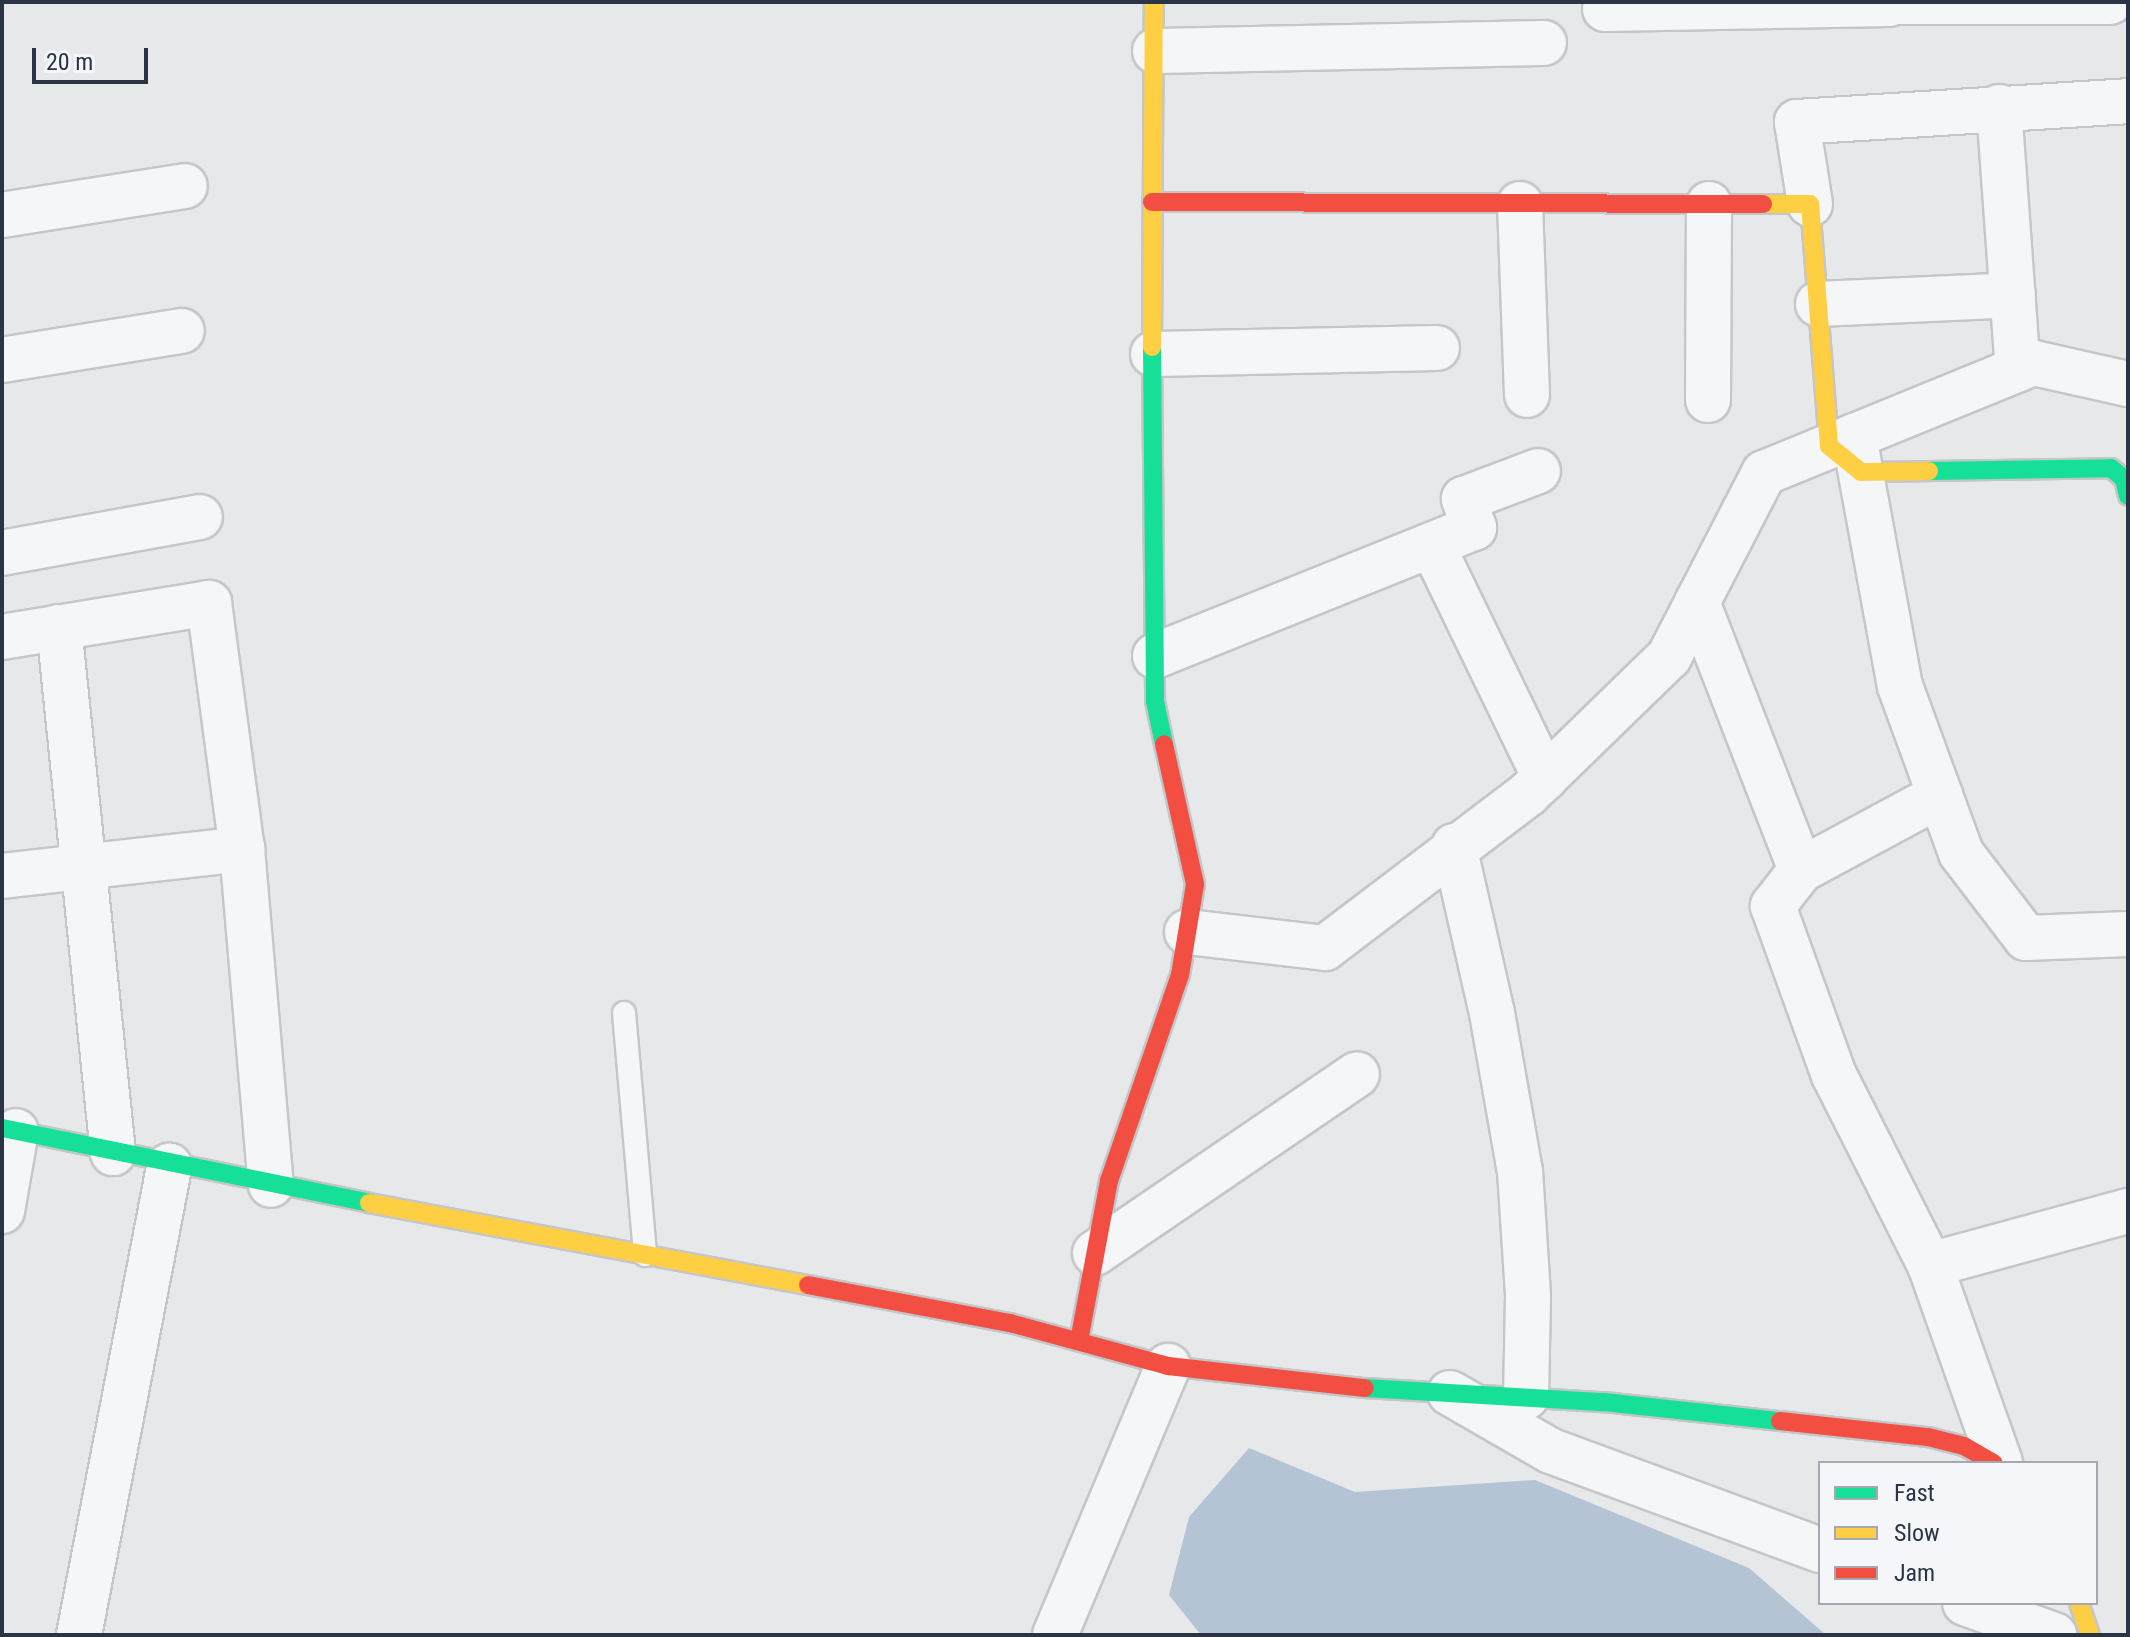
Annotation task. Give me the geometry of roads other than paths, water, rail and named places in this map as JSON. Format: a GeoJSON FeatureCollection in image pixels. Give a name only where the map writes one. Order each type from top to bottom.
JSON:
{"type":"FeatureCollection","features":[{"type":"Feature","properties":{"kind":"street"},"geometry":{"type":"LineString","coordinates":[[1079,1341],[1109,1181],[1180,975],[1195,884],[1155,701],[1154,2]]}},
{"type":"Feature","properties":{"kind":"street"},"geometry":{"type":"LineString","coordinates":[[1605,9],[2110,2]]}},
{"type":"Feature","properties":{"kind":"street"},"geometry":{"type":"LineString","coordinates":[[1155,51],[1544,43]]}},
{"type":"Feature","properties":{"kind":"street"},"geometry":{"type":"LineString","coordinates":[[2128,101],[1797,122],[1810,204],[1818,304],[1900,686],[1961,853],[2026,938],[2128,934]]}},
{"type":"Feature","properties":{"kind":"street"},"geometry":{"type":"LineString","coordinates":[[1999,107],[2018,369]]}},
{"type":"Feature","properties":{"kind":"street"},"geometry":{"type":"LineString","coordinates":[[2,215],[185,186]]}},
{"type":"Feature","properties":{"kind":"street"},"geometry":{"type":"LineString","coordinates":[[1152,202],[1810,204]]}},
{"type":"Feature","properties":{"kind":"street"},"geometry":{"type":"LineString","coordinates":[[1520,204],[1527,395]]}},
{"type":"Feature","properties":{"kind":"street"},"geometry":{"type":"LineString","coordinates":[[1708,400],[1709,204]]}},
{"type":"Feature","properties":{"kind":"street"},"geometry":{"type":"LineString","coordinates":[[1818,304],[2013,295]]}},
{"type":"Feature","properties":{"kind":"street"},"geometry":{"type":"LineString","coordinates":[[2,360],[182,331]]}},
{"type":"Feature","properties":{"kind":"street"},"geometry":{"type":"LineString","coordinates":[[1153,354],[1437,348]]}},
{"type":"Feature","properties":{"kind":"street"},"geometry":{"type":"LineString","coordinates":[[1187,932],[1325,948],[1545,778],[1669,657],[1764,473],[1848,452],[2034,363],[2128,384]]}},
{"type":"Feature","properties":{"kind":"street"},"geometry":{"type":"LineString","coordinates":[[1848,452],[2111,468],[2124,479],[2128,496]]}},
{"type":"Feature","properties":{"kind":"street"},"geometry":{"type":"LineString","coordinates":[[1155,656],[1474,528],[1464,499],[1538,471]]}},
{"type":"Feature","properties":{"kind":"street"},"geometry":{"type":"LineString","coordinates":[[2,553],[200,517]]}},
{"type":"Feature","properties":{"kind":"street"},"geometry":{"type":"LineString","coordinates":[[1432,545],[1545,778]]}},
{"type":"Feature","properties":{"kind":"street"},"geometry":{"type":"LineString","coordinates":[[1697,602],[1801,870]]}},
{"type":"Feature","properties":{"kind":"street"},"geometry":{"type":"LineString","coordinates":[[2,637],[209,603],[242,849],[271,1185]]}},
{"type":"Feature","properties":{"kind":"street"},"geometry":{"type":"LineString","coordinates":[[59,627],[113,1153]]}},
{"type":"Feature","properties":{"kind":"street"},"geometry":{"type":"LineString","coordinates":[[1940,795],[1801,870],[1773,906],[1834,1075],[1930,1265],[1999,1461]]}},
{"type":"Feature","properties":{"kind":"street"},"geometry":{"type":"LineString","coordinates":[[1454,846],[1492,1013],[1520,1171],[1528,1296],[1526,1397]]}},
{"type":"Feature","properties":{"kind":"street"},"geometry":{"type":"LineString","coordinates":[[2,876],[242,849]]}},
{"type":"Feature","properties":{"kind":"street"},"geometry":{"type":"LineString","coordinates":[[1095,1253],[1357,1074]]}},
{"type":"Feature","properties":{"kind":"street"},"geometry":{"type":"LineString","coordinates":[[2,1211],[9,1129],[169,1166],[1010,1323],[1168,1366],[1300,1384],[1526,1397],[1928,1437],[1964,1446],[1990,1461]]}},
{"type":"Feature","properties":{"kind":"street"},"geometry":{"type":"LineString","coordinates":[[79,1635],[169,1166]]}},
{"type":"Feature","properties":{"kind":"street"},"geometry":{"type":"LineString","coordinates":[[1930,1265],[2128,1211]]}},
{"type":"Feature","properties":{"kind":"street"},"geometry":{"type":"LineString","coordinates":[[1055,1635],[1168,1366]]}},
{"type":"Feature","properties":{"kind":"street"},"geometry":{"type":"LineString","coordinates":[[1450,1393],[1551,1451],[1818,1549]]}},
{"type":"Feature","properties":{"kind":"street"},"geometry":{"type":"LineString","coordinates":[[1971,1605],[2054,1635]]}},
{"type":"Feature","properties":{"kind":"street"},"geometry":{"type":"LineString","coordinates":[[2080,1605],[2090,1635]]}},
{"type":"Feature","properties":{"kind":"lane"},"geometry":{"type":"LineString","coordinates":[[624,1013],[645,1255]]}},
{"type":"Feature","properties":{"kind":"water"},"geometry":{"type":"Polygon","coordinates":[[[1249,1448],[1355,1492],[1535,1480],[1749,1568],[1826,1635],[1201,1635],[1169,1595],[1189,1517],[1249,1448]]]}}]}
